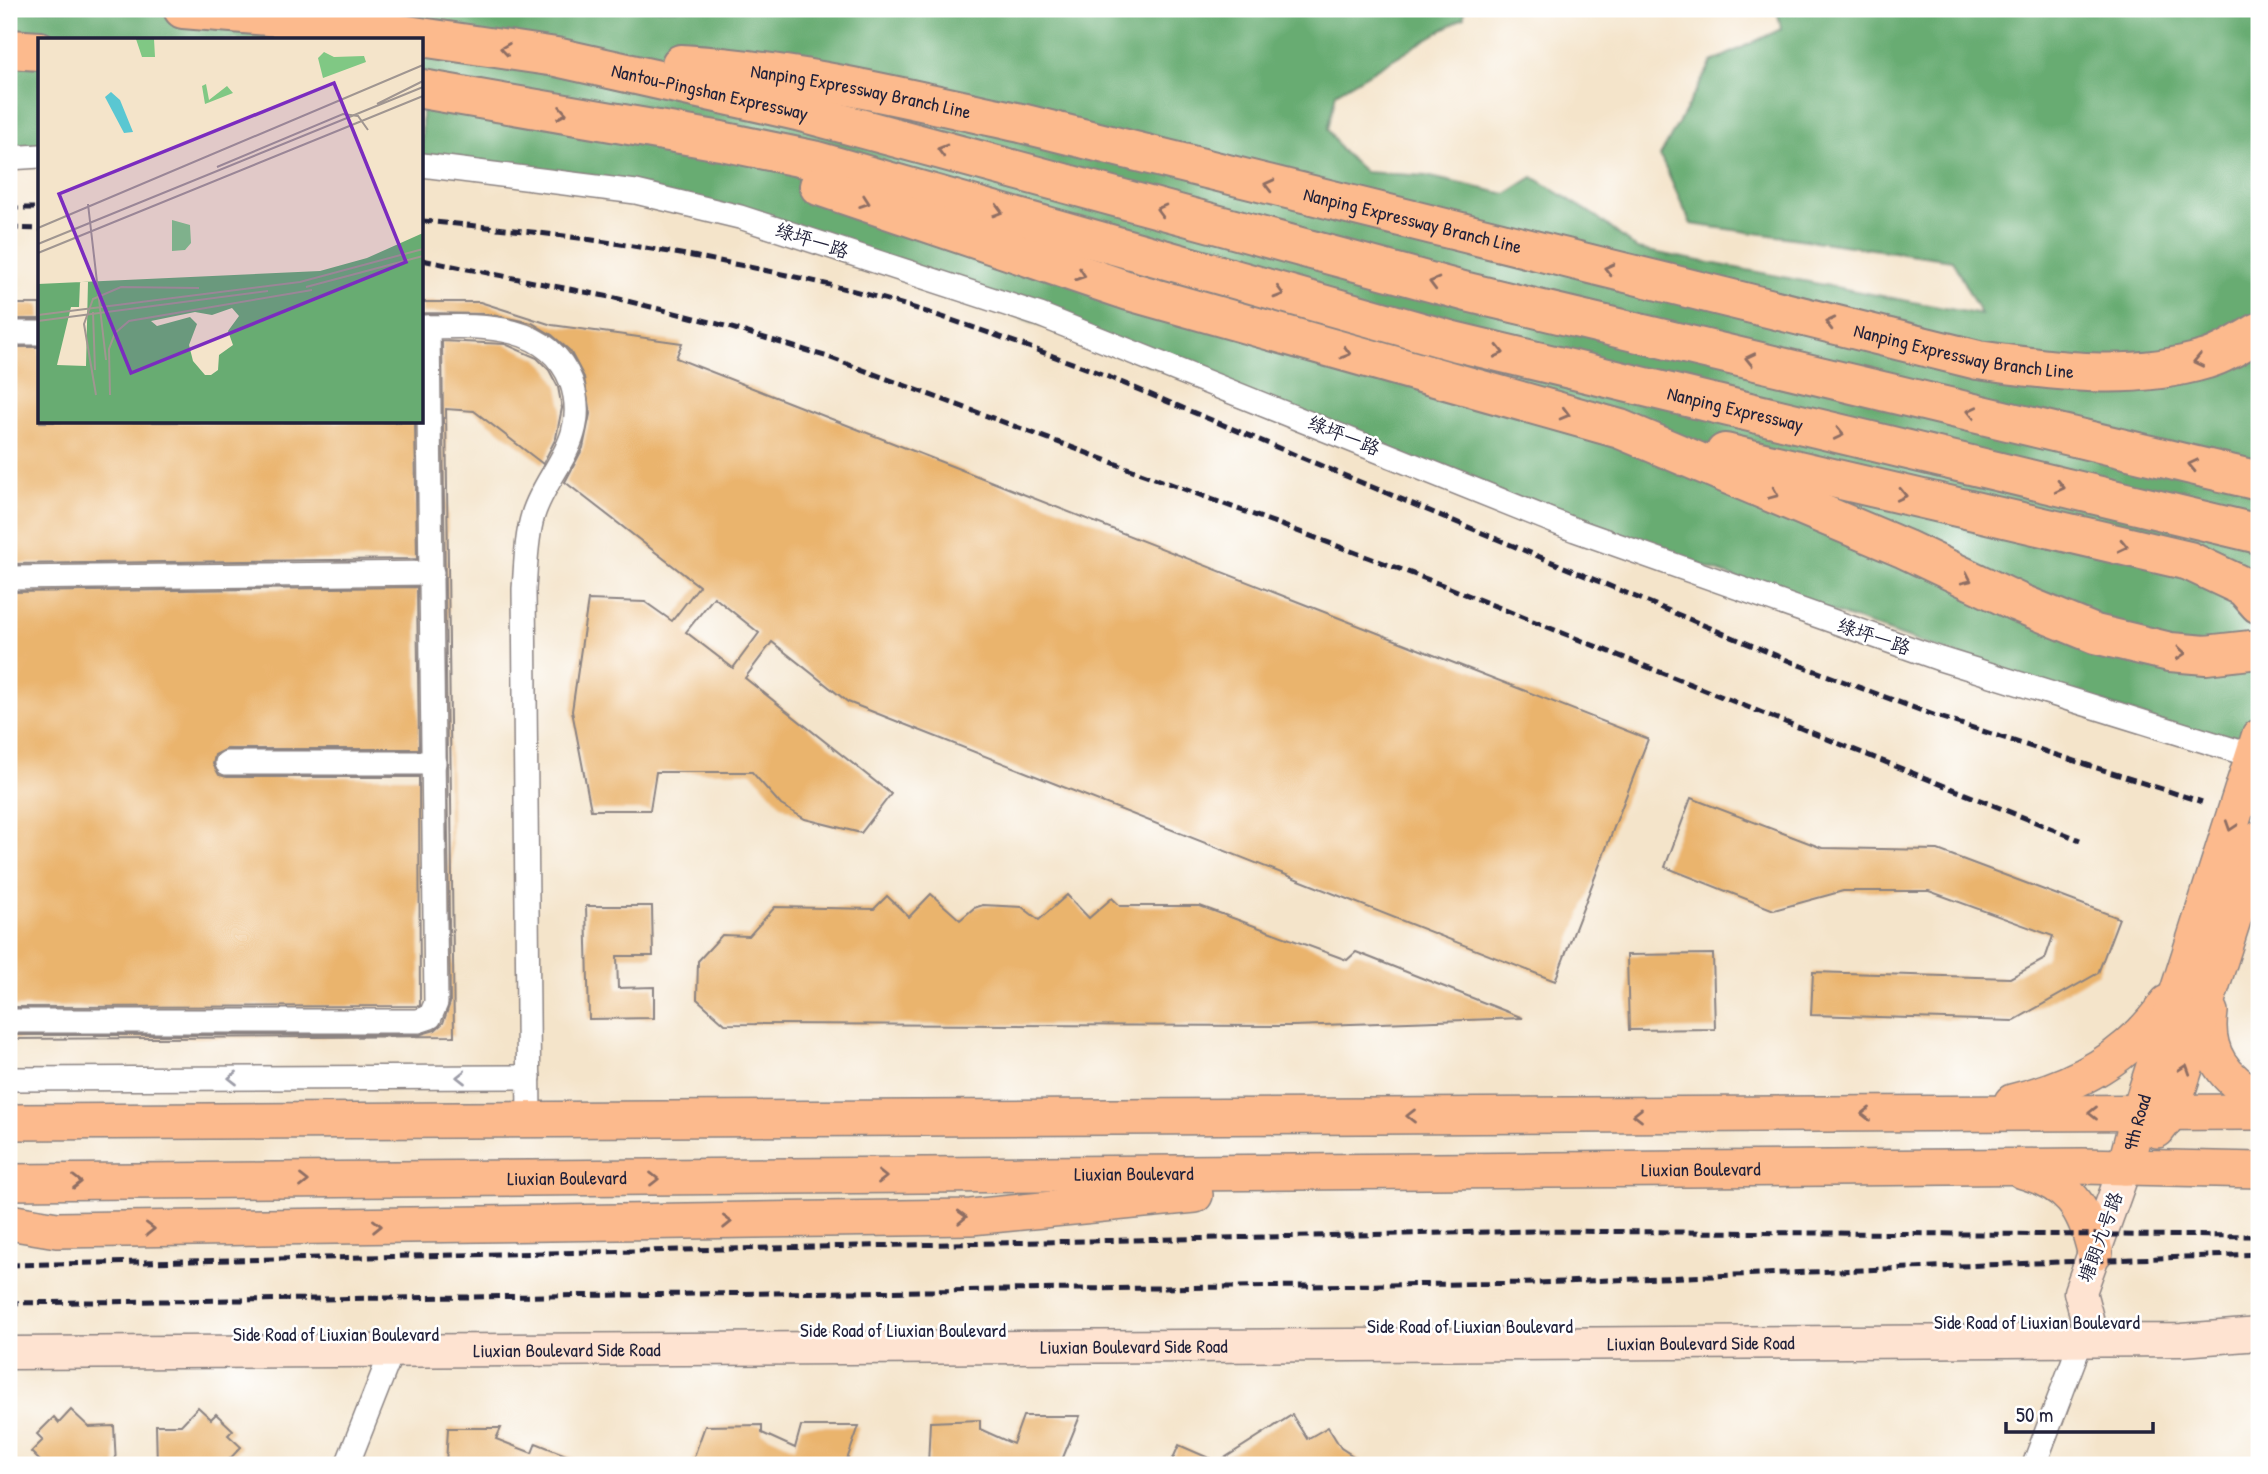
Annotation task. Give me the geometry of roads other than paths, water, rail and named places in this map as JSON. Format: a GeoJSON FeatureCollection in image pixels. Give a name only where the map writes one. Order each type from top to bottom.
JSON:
{"type":"FeatureCollection","features":[{"type":"Feature","properties":{"kind":"highway","name":"Nantou-Pingshan Expressway"},"geometry":{"type":"LineString","coordinates":[[183,9],[292,18],[556,57],[797,111],[1480,295],[2259,481]]}},
{"type":"Feature","properties":{"kind":"highway"},"geometry":{"type":"LineString","coordinates":[[9,49],[38,51]]}},
{"type":"Feature","properties":{"kind":"highway","name":"Nanping Expressway Branch Line"},"geometry":{"type":"LineString","coordinates":[[556,57],[696,65],[780,75],[888,94],[1021,124],[1978,360],[2063,372],[2137,373],[2209,359],[2259,332]]}},
{"type":"Feature","properties":{"kind":"highway"},"geometry":{"type":"LineString","coordinates":[[424,89],[614,122],[722,153],[1129,291],[1620,429],[2189,562],[2244,587],[2259,604]]}},
{"type":"Feature","properties":{"kind":"highway","name":"Nanping Expressway"},"geometry":{"type":"LineString","coordinates":[[614,122],[826,164],[1466,344],[2259,534]]}},
{"type":"Feature","properties":{"kind":"highway"},"geometry":{"type":"LineString","coordinates":[[1620,429],[1905,549],[2017,602],[2095,634],[2170,652],[2206,655],[2259,649]]}},
{"type":"Feature","properties":{"kind":"main road","name":"9th Road"},"geometry":{"type":"LineString","coordinates":[[2125,1167],[2155,1113],[2200,972],[2256,747]]}},
{"type":"Feature","properties":{"kind":"main road","name":"9th Road"},"geometry":{"type":"LineString","coordinates":[[2200,972],[2259,839]]}},
{"type":"Feature","properties":{"kind":"main road"},"geometry":{"type":"LineString","coordinates":[[2200,972],[2209,1019],[2210,1046],[2218,1064],[2234,1083],[2259,1098]]}},
{"type":"Feature","properties":{"kind":"main road"},"geometry":{"type":"LineString","coordinates":[[1939,1114],[1999,1105],[2042,1094],[2081,1079],[2118,1058],[2147,1031],[2167,1004],[2200,972]]}},
{"type":"Feature","properties":{"kind":"main road"},"geometry":{"type":"LineString","coordinates":[[9,1122],[2259,1112]]}},
{"type":"Feature","properties":{"kind":"main road"},"geometry":{"type":"LineString","coordinates":[[2009,1167],[2038,1175],[2061,1187],[2078,1205],[2089,1223],[2095,1252]]}},
{"type":"Feature","properties":{"kind":"main road","name":"Liuxian Boulevard"},"geometry":{"type":"LineString","coordinates":[[9,1182],[1394,1174],[2009,1167],[2259,1170]]}},
{"type":"Feature","properties":{"kind":"main road","name":"塘朗九号路"},"geometry":{"type":"LineString","coordinates":[[2084,1331],[2080,1292],[2125,1167]]}},
{"type":"Feature","properties":{"kind":"main road"},"geometry":{"type":"LineString","coordinates":[[9,1222],[57,1230],[820,1221],[1040,1212],[1394,1174]]}},
{"type":"Feature","properties":{"kind":"main road","name":"Side Road of Liuxian Boulevard"},"geometry":{"type":"LineString","coordinates":[[9,1336],[2084,1331],[2259,1314]]}},
{"type":"Feature","properties":{"kind":"main road","name":"Liuxian Boulevard Side Road"},"geometry":{"type":"LineString","coordinates":[[9,1353],[2084,1331],[2182,1340],[2259,1334]]}},
{"type":"Feature","properties":{"kind":"street"},"geometry":{"type":"LineString","coordinates":[[9,158],[38,156]]}},
{"type":"Feature","properties":{"kind":"street","name":"绿坪一路"},"geometry":{"type":"LineString","coordinates":[[424,165],[636,192],[740,217],[1040,315],[1588,535],[1940,659],[2256,747]]}},
{"type":"Feature","properties":{"kind":"street"},"geometry":{"type":"LineString","coordinates":[[9,1021],[418,1021],[430,1017],[436,1003],[432,573],[425,327],[509,330],[532,337],[559,359],[575,391],[577,411],[572,435],[541,492],[528,538],[525,628],[529,1119]]}},
{"type":"Feature","properties":{"kind":"street"},"geometry":{"type":"LineString","coordinates":[[9,333],[38,333]]}},
{"type":"Feature","properties":{"kind":"street"},"geometry":{"type":"LineString","coordinates":[[9,578],[432,573]]}},
{"type":"Feature","properties":{"kind":"street"},"geometry":{"type":"LineString","coordinates":[[227,762],[434,763]]}},
{"type":"Feature","properties":{"kind":"street"},"geometry":{"type":"LineString","coordinates":[[9,1079],[529,1077]]}},
{"type":"Feature","properties":{"kind":"street"},"geometry":{"type":"LineString","coordinates":[[2034,1465],[2084,1331]]}},
{"type":"Feature","properties":{"kind":"street"},"geometry":{"type":"LineString","coordinates":[[347,1465],[392,1351]]}},
{"type":"Feature","properties":{"kind":"railway"},"geometry":{"type":"LineString","coordinates":[[9,208],[38,208]]}},
{"type":"Feature","properties":{"kind":"railway"},"geometry":{"type":"LineString","coordinates":[[424,221],[588,239],[698,257],[862,293],[950,320],[1094,371],[1799,665],[1936,716],[2202,802]]}},
{"type":"Feature","properties":{"kind":"railway"},"geometry":{"type":"LineString","coordinates":[[9,228],[38,229]]}},
{"type":"Feature","properties":{"kind":"railway"},"geometry":{"type":"LineString","coordinates":[[424,260],[615,298],[715,323],[828,357],[1440,584],[2080,840]]}},
{"type":"Feature","properties":{"kind":"railway"},"geometry":{"type":"LineString","coordinates":[[9,1265],[1535,1231],[2259,1236]]}},
{"type":"Feature","properties":{"kind":"railway"},"geometry":{"type":"LineString","coordinates":[[9,1303],[1537,1283],[2259,1254]]}}]}
